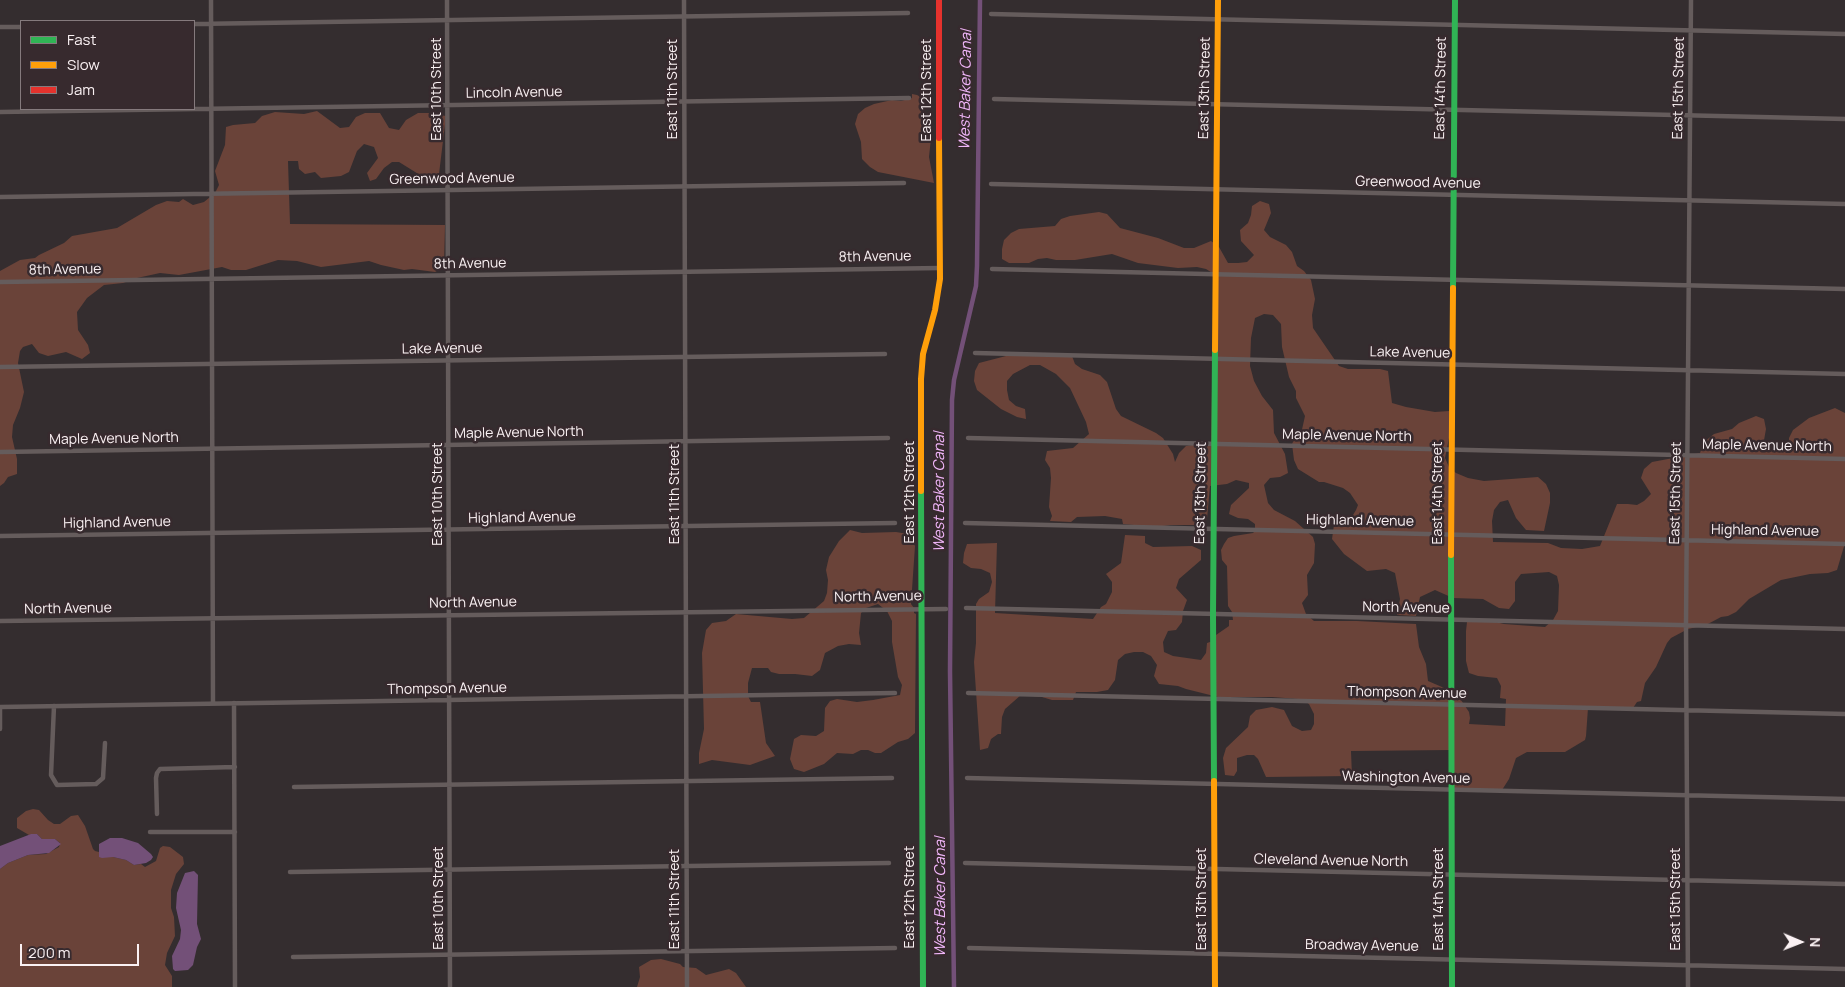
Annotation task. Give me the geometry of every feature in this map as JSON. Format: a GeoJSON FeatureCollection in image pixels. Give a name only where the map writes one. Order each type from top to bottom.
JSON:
{"type":"FeatureCollection","features":[{"type":"Feature","properties":{"kind":"street"},"geometry":{"type":"LineString","coordinates":[[210,0],[213,703]]}},
{"type":"Feature","properties":{"kind":"street","name":"East 10th Street"},"geometry":{"type":"LineString","coordinates":[[447,0],[450,987]]}},
{"type":"Feature","properties":{"kind":"street","name":"East 11th Street"},"geometry":{"type":"LineString","coordinates":[[684,0],[687,987]]}},
{"type":"Feature","properties":{"kind":"street","name":"East 12th Street"},"geometry":{"type":"LineString","coordinates":[[922,987],[922,361],[938,299],[940,268],[939,0]]}},
{"type":"Feature","properties":{"kind":"street","name":"East 13th Street"},"geometry":{"type":"LineString","coordinates":[[1215,987],[1213,614],[1218,0]]}},
{"type":"Feature","properties":{"kind":"street","name":"East 14th Street"},"geometry":{"type":"LineString","coordinates":[[1452,987],[1450,535],[1455,0]]}},
{"type":"Feature","properties":{"kind":"street","name":"East 15th Street"},"geometry":{"type":"LineString","coordinates":[[1688,987],[1686,540],[1691,0]]}},
{"type":"Feature","properties":{"kind":"street"},"geometry":{"type":"LineString","coordinates":[[195,24],[908,13]]}},
{"type":"Feature","properties":{"kind":"street"},"geometry":{"type":"LineString","coordinates":[[991,14],[1845,34]]}},
{"type":"Feature","properties":{"kind":"street"},"geometry":{"type":"LineString","coordinates":[[0,27],[20,27]]}},
{"type":"Feature","properties":{"kind":"street","name":"Lincoln Avenue"},"geometry":{"type":"LineString","coordinates":[[195,109],[909,98]]}},
{"type":"Feature","properties":{"kind":"street"},"geometry":{"type":"LineString","coordinates":[[994,99],[1845,119]]}},
{"type":"Feature","properties":{"kind":"street","name":"Lincoln Avenue"},"geometry":{"type":"LineString","coordinates":[[0,112],[141,110]]}},
{"type":"Feature","properties":{"kind":"street","name":"Greenwood Avenue"},"geometry":{"type":"LineString","coordinates":[[0,197],[904,183]]}},
{"type":"Feature","properties":{"kind":"street","name":"Greenwood Avenue"},"geometry":{"type":"LineString","coordinates":[[991,184],[1845,204]]}},
{"type":"Feature","properties":{"kind":"street","name":"8th Avenue"},"geometry":{"type":"LineString","coordinates":[[0,282],[940,268]]}},
{"type":"Feature","properties":{"kind":"street"},"geometry":{"type":"LineString","coordinates":[[992,268],[1845,289]]}},
{"type":"Feature","properties":{"kind":"street","name":"Lake Avenue"},"geometry":{"type":"LineString","coordinates":[[0,367],[885,354]]}},
{"type":"Feature","properties":{"kind":"street","name":"Lake Avenue"},"geometry":{"type":"LineString","coordinates":[[975,354],[1845,374]]}},
{"type":"Feature","properties":{"kind":"street","name":"Maple Avenue North"},"geometry":{"type":"LineString","coordinates":[[0,452],[888,438]]}},
{"type":"Feature","properties":{"kind":"street","name":"Maple Avenue North"},"geometry":{"type":"LineString","coordinates":[[968,438],[1845,459]]}},
{"type":"Feature","properties":{"kind":"street","name":"Highland Avenue"},"geometry":{"type":"LineString","coordinates":[[0,536],[895,523]]}},
{"type":"Feature","properties":{"kind":"street","name":"Highland Avenue"},"geometry":{"type":"LineString","coordinates":[[966,523],[1845,544]]}},
{"type":"Feature","properties":{"kind":"street","name":"North Avenue"},"geometry":{"type":"LineString","coordinates":[[0,621],[946,608]]}},
{"type":"Feature","properties":{"kind":"street","name":"North Avenue"},"geometry":{"type":"LineString","coordinates":[[966,608],[1845,629]]}},
{"type":"Feature","properties":{"kind":"street","name":"Thompson Avenue"},"geometry":{"type":"LineString","coordinates":[[0,708],[895,693]]}},
{"type":"Feature","properties":{"kind":"street","name":"Thompson Avenue"},"geometry":{"type":"LineString","coordinates":[[968,693],[1845,714]]}},
{"type":"Feature","properties":{"kind":"street"},"geometry":{"type":"LineString","coordinates":[[234,703],[234,987]]}},
{"type":"Feature","properties":{"kind":"street"},"geometry":{"type":"LineString","coordinates":[[54,706],[51,775],[57,784],[96,784],[103,778],[105,743]]}},
{"type":"Feature","properties":{"kind":"street"},"geometry":{"type":"LineString","coordinates":[[0,708],[0,729]]}},
{"type":"Feature","properties":{"kind":"street"},"geometry":{"type":"LineString","coordinates":[[157,814],[156,778],[160,769],[234,767]]}},
{"type":"Feature","properties":{"kind":"street"},"geometry":{"type":"LineString","coordinates":[[294,787],[892,778]]}},
{"type":"Feature","properties":{"kind":"street","name":"Washington Avenue"},"geometry":{"type":"LineString","coordinates":[[967,778],[1845,799]]}},
{"type":"Feature","properties":{"kind":"street"},"geometry":{"type":"LineString","coordinates":[[150,832],[235,832]]}},
{"type":"Feature","properties":{"kind":"street"},"geometry":{"type":"LineString","coordinates":[[290,872],[889,863]]}},
{"type":"Feature","properties":{"kind":"street","name":"Cleveland Avenue North"},"geometry":{"type":"LineString","coordinates":[[965,863],[1845,884]]}},
{"type":"Feature","properties":{"kind":"street"},"geometry":{"type":"LineString","coordinates":[[293,957],[895,948]]}},
{"type":"Feature","properties":{"kind":"street","name":"Broadway Avenue"},"geometry":{"type":"LineString","coordinates":[[969,948],[1845,969]]}},
{"type":"Feature","properties":{"kind":"shaded area"},"geometry":{"type":"Polygon","coordinates":[[[912,94],[925,99],[919,107],[933,119],[929,157],[934,183],[878,172],[862,159],[861,142],[855,124],[858,114],[874,104],[892,100],[901,101],[912,98],[912,94]]]}},
{"type":"Feature","properties":{"kind":"shaded area"},"geometry":{"type":"Polygon","coordinates":[[[317,111],[340,128],[349,127],[356,117],[365,113],[380,113],[389,128],[399,130],[406,120],[418,113],[446,116],[439,174],[420,175],[399,162],[392,162],[384,168],[376,179],[370,181],[367,173],[378,158],[374,147],[364,144],[357,151],[349,172],[341,176],[321,178],[315,172],[305,174],[299,169],[298,161],[288,161],[290,224],[445,225],[444,267],[435,272],[412,269],[404,270],[369,261],[321,267],[297,261],[278,260],[246,270],[231,270],[222,267],[179,275],[160,273],[123,283],[104,285],[87,298],[77,312],[78,330],[88,345],[90,353],[82,359],[66,352],[48,356],[39,353],[32,344],[23,347],[20,351],[18,363],[24,392],[13,425],[12,437],[17,459],[17,474],[8,477],[0,486],[0,271],[20,260],[35,258],[64,243],[72,236],[117,228],[156,205],[167,201],[179,202],[183,199],[193,205],[204,202],[215,193],[219,185],[215,171],[225,145],[226,127],[255,123],[262,116],[275,112],[304,114],[317,111]]]}},
{"type":"Feature","properties":{"kind":"shaded area"},"geometry":{"type":"Polygon","coordinates":[[[1260,201],[1269,204],[1271,213],[1264,230],[1270,237],[1286,245],[1292,252],[1297,266],[1311,280],[1315,299],[1312,315],[1313,328],[1339,366],[1348,369],[1380,369],[1388,371],[1392,403],[1435,412],[1449,411],[1449,438],[1445,458],[1449,467],[1456,473],[1468,478],[1484,481],[1538,477],[1546,484],[1550,493],[1550,503],[1544,531],[1526,530],[1516,518],[1508,500],[1500,502],[1494,510],[1492,521],[1493,542],[1548,543],[1561,548],[1582,549],[1600,546],[1617,504],[1637,505],[1651,494],[1641,478],[1644,469],[1652,462],[1700,453],[1704,442],[1714,434],[1732,429],[1739,423],[1756,416],[1764,419],[1766,429],[1763,446],[1772,450],[1787,450],[1789,449],[1789,438],[1793,430],[1809,418],[1835,408],[1845,413],[1845,543],[1837,570],[1781,580],[1749,599],[1736,612],[1706,625],[1688,629],[1671,638],[1656,667],[1645,683],[1641,701],[1637,702],[1633,708],[1588,708],[1585,740],[1565,752],[1527,752],[1516,758],[1509,779],[1502,790],[1449,789],[1451,750],[1351,751],[1352,776],[1266,777],[1258,759],[1254,755],[1247,755],[1237,758],[1237,771],[1234,776],[1225,775],[1223,758],[1226,748],[1248,727],[1250,716],[1256,710],[1272,707],[1284,710],[1292,726],[1302,731],[1311,730],[1314,724],[1314,714],[1309,704],[1298,699],[1272,697],[1218,697],[1178,686],[1159,684],[1154,676],[1157,665],[1151,656],[1143,652],[1125,654],[1118,660],[1115,680],[1108,690],[1076,692],[1073,700],[1052,700],[1021,695],[1005,709],[1002,717],[1001,734],[991,739],[988,748],[980,750],[974,662],[976,604],[979,599],[989,592],[992,582],[990,573],[981,569],[971,568],[963,563],[967,544],[997,543],[995,613],[1093,619],[1101,607],[1106,604],[1112,592],[1112,582],[1106,574],[1121,563],[1125,535],[1145,536],[1145,543],[1153,547],[1192,546],[1201,550],[1201,560],[1179,579],[1176,588],[1187,600],[1182,622],[1176,630],[1168,631],[1163,642],[1164,652],[1173,656],[1201,660],[1206,653],[1207,643],[1216,640],[1216,635],[1229,626],[1229,620],[1233,620],[1232,612],[1228,606],[1227,566],[1222,560],[1221,550],[1228,538],[1253,533],[1257,529],[1255,524],[1248,519],[1238,518],[1229,514],[1231,505],[1249,488],[1249,483],[1236,480],[1227,484],[1210,486],[1207,519],[1200,525],[1155,527],[1123,524],[1122,519],[1105,516],[1077,517],[1071,522],[1050,521],[1052,516],[1049,507],[1051,478],[1050,468],[1045,460],[1047,451],[1073,448],[1089,434],[1086,422],[1070,388],[1056,374],[1040,365],[1030,365],[1013,374],[1007,381],[1009,400],[1016,406],[1025,409],[1026,419],[1001,409],[977,390],[974,381],[975,371],[979,363],[1006,356],[1072,356],[1075,364],[1082,369],[1100,375],[1107,382],[1116,409],[1121,416],[1163,438],[1173,454],[1175,462],[1179,453],[1186,446],[1211,444],[1214,274],[1206,269],[1197,267],[1178,268],[1138,263],[1112,254],[1075,260],[1047,258],[1029,263],[1009,263],[1002,259],[1004,240],[1011,233],[1019,229],[1055,226],[1061,219],[1070,216],[1099,212],[1107,214],[1120,228],[1158,238],[1184,248],[1194,248],[1211,241],[1219,247],[1228,263],[1247,262],[1254,255],[1241,241],[1240,230],[1248,223],[1252,206],[1260,201]],[[1264,314],[1255,318],[1251,338],[1250,366],[1254,381],[1262,396],[1273,410],[1274,433],[1285,454],[1288,473],[1280,477],[1270,478],[1264,485],[1268,503],[1274,510],[1295,521],[1313,537],[1315,544],[1314,563],[1307,575],[1308,595],[1302,603],[1306,614],[1314,621],[1416,624],[1419,647],[1426,664],[1428,681],[1449,690],[1461,700],[1469,712],[1469,724],[1505,726],[1506,699],[1500,698],[1501,686],[1497,678],[1469,673],[1466,661],[1467,622],[1487,620],[1504,624],[1545,627],[1553,620],[1558,611],[1559,585],[1557,576],[1549,572],[1521,574],[1515,582],[1515,601],[1509,609],[1499,608],[1483,599],[1453,598],[1435,590],[1420,597],[1416,616],[1397,615],[1400,599],[1395,573],[1386,569],[1367,571],[1344,554],[1332,539],[1334,525],[1353,515],[1358,505],[1350,493],[1343,488],[1319,482],[1298,469],[1294,460],[1292,444],[1296,436],[1301,434],[1305,416],[1289,377],[1282,347],[1281,324],[1273,315],[1264,314]]]}},
{"type":"Feature","properties":{"kind":"shaded area"},"geometry":{"type":"Polygon","coordinates":[[[850,530],[862,533],[896,532],[908,534],[915,546],[911,604],[916,614],[915,733],[908,739],[898,742],[881,753],[861,750],[853,754],[837,753],[824,764],[804,772],[794,769],[790,759],[794,739],[801,735],[816,736],[824,731],[825,708],[830,701],[837,699],[857,702],[900,695],[902,685],[898,677],[892,642],[892,621],[887,611],[878,604],[866,608],[861,613],[859,633],[861,645],[849,644],[838,646],[825,653],[820,670],[812,676],[779,674],[771,672],[768,668],[752,668],[748,683],[748,696],[751,702],[760,702],[766,743],[775,756],[750,765],[712,760],[699,764],[699,753],[704,729],[702,653],[706,630],[712,623],[726,621],[736,614],[792,619],[804,618],[824,601],[827,593],[828,580],[826,570],[829,557],[839,541],[850,530]]]}},
{"type":"Feature","properties":{"kind":"shaded area"},"geometry":{"type":"Polygon","coordinates":[[[39,810],[54,824],[60,824],[71,816],[78,815],[85,826],[93,849],[99,852],[99,857],[113,857],[126,860],[134,865],[141,864],[145,867],[156,861],[160,848],[163,846],[170,847],[183,857],[184,864],[176,874],[171,890],[171,908],[174,917],[175,936],[167,953],[165,965],[172,976],[172,987],[0,987],[0,869],[8,863],[28,855],[46,854],[59,847],[60,843],[55,839],[42,839],[37,834],[29,835],[17,828],[17,818],[26,811],[39,810]]]}},
{"type":"Feature","properties":{"kind":"shaded area"},"geometry":{"type":"Polygon","coordinates":[[[31,834],[37,834],[42,839],[55,839],[61,844],[49,853],[28,855],[8,863],[0,869],[0,846],[31,834]]]}},
{"type":"Feature","properties":{"kind":"shaded area"},"geometry":{"type":"Polygon","coordinates":[[[110,838],[122,838],[138,843],[153,857],[146,863],[134,865],[126,860],[113,857],[99,857],[99,844],[110,838]]]}},
{"type":"Feature","properties":{"kind":"shaded area"},"geometry":{"type":"Polygon","coordinates":[[[194,871],[198,875],[197,924],[201,939],[193,965],[188,970],[175,971],[173,969],[172,956],[180,939],[181,930],[176,908],[177,893],[185,873],[194,871]]]}},
{"type":"Feature","properties":{"kind":"shaded area"},"geometry":{"type":"Polygon","coordinates":[[[661,959],[680,964],[683,967],[696,968],[706,975],[729,969],[736,973],[746,987],[637,987],[640,977],[639,967],[651,960],[661,959]]]}},
{"type":"Feature","properties":{"kind":"waterway","name":"West Baker Canal"},"geometry":{"type":"LineString","coordinates":[[954,987],[950,671],[952,400],[954,380],[976,286],[980,0]]}},
{"type":"Feature","properties":{"kind":"traffic: fast"},"geometry":{"type":"LineString","coordinates":[[1453,288],[1455,0]]}},
{"type":"Feature","properties":{"kind":"traffic: fast"},"geometry":{"type":"LineString","coordinates":[[1214,781],[1215,350]]}},
{"type":"Feature","properties":{"kind":"traffic: fast"},"geometry":{"type":"LineString","coordinates":[[921,491],[923,987]]}},
{"type":"Feature","properties":{"kind":"traffic: fast"},"geometry":{"type":"LineString","coordinates":[[1451,555],[1452,987]]}},
{"type":"Feature","properties":{"kind":"traffic: slow"},"geometry":{"type":"LineString","coordinates":[[1215,350],[1218,0]]}},
{"type":"Feature","properties":{"kind":"traffic: slow"},"geometry":{"type":"LineString","coordinates":[[921,491],[921,379],[923,354],[935,310],[940,279],[939,138]]}},
{"type":"Feature","properties":{"kind":"traffic: slow"},"geometry":{"type":"LineString","coordinates":[[1451,555],[1453,288]]}},
{"type":"Feature","properties":{"kind":"traffic: slow"},"geometry":{"type":"LineString","coordinates":[[1214,781],[1215,987]]}},
{"type":"Feature","properties":{"kind":"traffic: jam"},"geometry":{"type":"LineString","coordinates":[[939,0],[939,138]]}}]}
